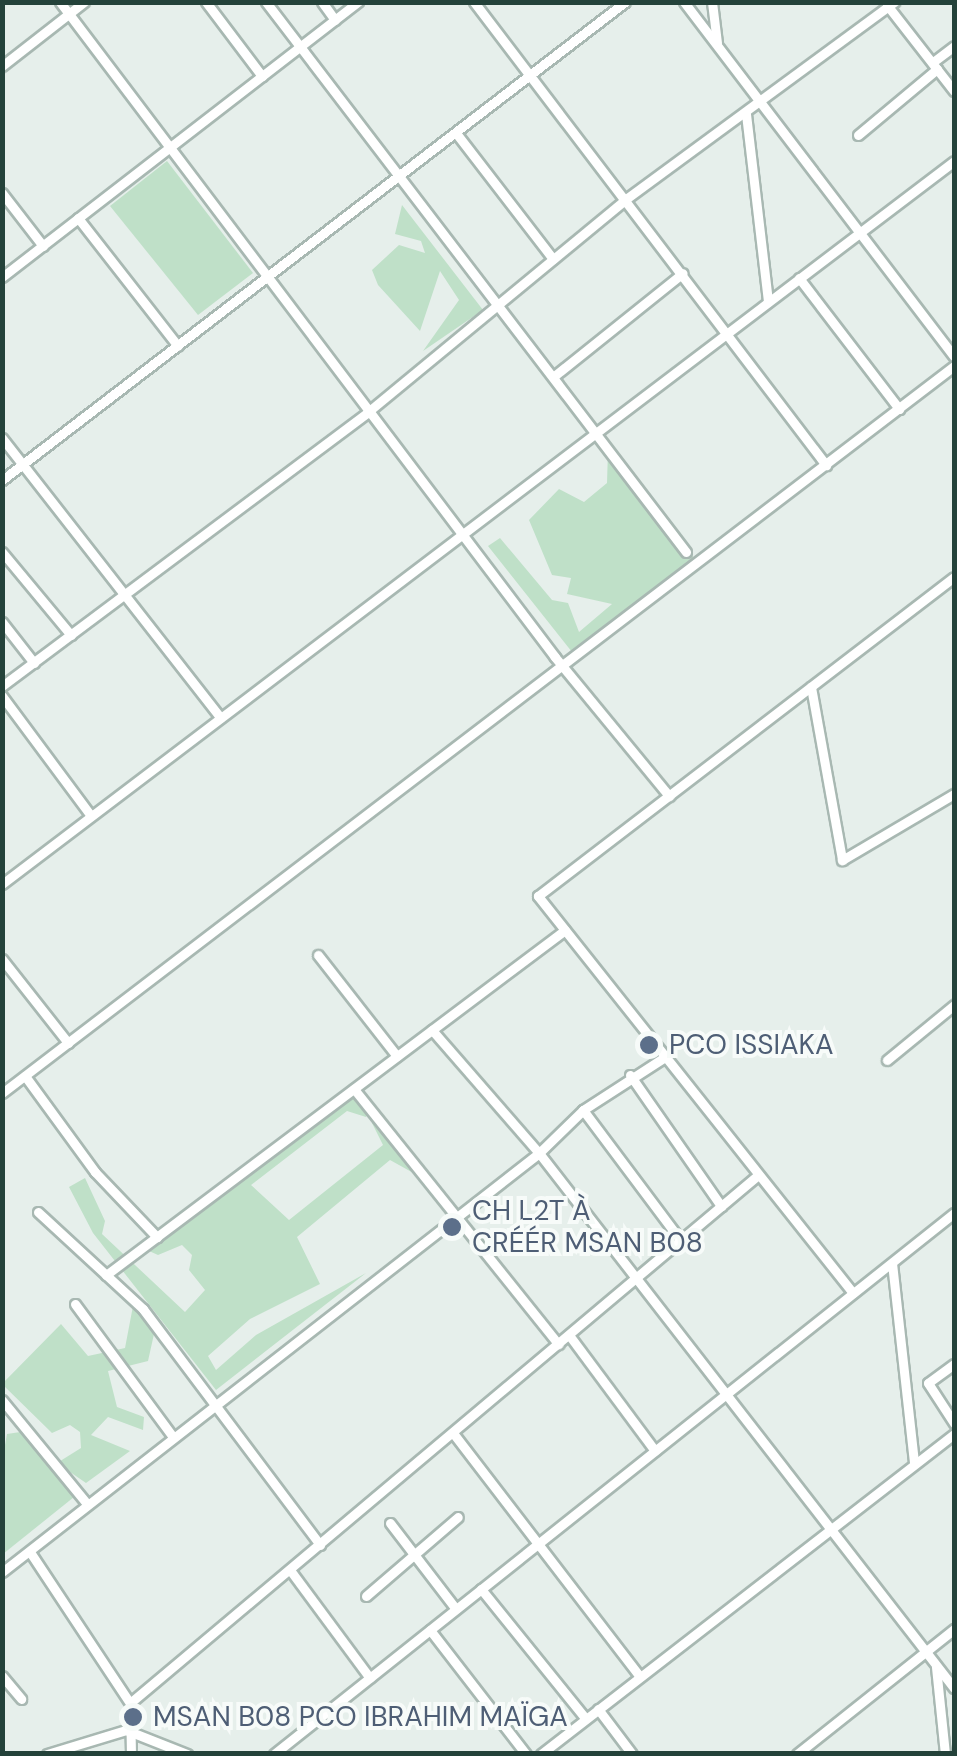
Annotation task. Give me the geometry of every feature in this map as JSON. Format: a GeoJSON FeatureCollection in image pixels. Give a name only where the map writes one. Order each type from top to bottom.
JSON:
{"type":"FeatureCollection","features":[{"type":"Feature","properties":{"kind":"street"},"geometry":{"type":"LineString","coordinates":[[60,2],[562,666],[669,796]]}},
{"type":"Feature","properties":{"kind":"street"},"geometry":{"type":"LineString","coordinates":[[2,66],[84,2]]}},
{"type":"Feature","properties":{"kind":"street"},"geometry":{"type":"LineString","coordinates":[[206,2],[262,76]]}},
{"type":"Feature","properties":{"kind":"street"},"geometry":{"type":"LineString","coordinates":[[266,2],[686,552]]}},
{"type":"Feature","properties":{"kind":"street"},"geometry":{"type":"LineString","coordinates":[[322,2],[335,20]]}},
{"type":"Feature","properties":{"kind":"street"},"geometry":{"type":"LineString","coordinates":[[2,277],[358,2]]}},
{"type":"Feature","properties":{"kind":"street"},"geometry":{"type":"LineString","coordinates":[[474,2],[826,465]]}},
{"type":"Feature","properties":{"kind":"street"},"geometry":{"type":"LineString","coordinates":[[2,480],[625,2]]}},
{"type":"Feature","properties":{"kind":"street"},"geometry":{"type":"LineString","coordinates":[[684,2],[954,356]]}},
{"type":"Feature","properties":{"kind":"street"},"geometry":{"type":"LineString","coordinates":[[712,2],[717,46]]}},
{"type":"Feature","properties":{"kind":"street"},"geometry":{"type":"LineString","coordinates":[[2,686],[369,411],[626,199],[761,103],[889,4],[954,91]]}},
{"type":"Feature","properties":{"kind":"street"},"geometry":{"type":"LineString","coordinates":[[858,135],[954,46]]}},
{"type":"Feature","properties":{"kind":"street"},"geometry":{"type":"LineString","coordinates":[[746,114],[768,302]]}},
{"type":"Feature","properties":{"kind":"street"},"geometry":{"type":"LineString","coordinates":[[456,132],[553,258]]}},
{"type":"Feature","properties":{"kind":"street"},"geometry":{"type":"LineString","coordinates":[[2,884],[954,160]]}},
{"type":"Feature","properties":{"kind":"street"},"geometry":{"type":"LineString","coordinates":[[2,194],[43,246]]}},
{"type":"Feature","properties":{"kind":"street"},"geometry":{"type":"LineString","coordinates":[[78,218],[178,346]]}},
{"type":"Feature","properties":{"kind":"street"},"geometry":{"type":"LineString","coordinates":[[553,377],[683,273]]}},
{"type":"Feature","properties":{"kind":"street"},"geometry":{"type":"LineString","coordinates":[[800,278],[899,409]]}},
{"type":"Feature","properties":{"kind":"street"},"geometry":{"type":"LineString","coordinates":[[2,1093],[954,366]]}},
{"type":"Feature","properties":{"kind":"street"},"geometry":{"type":"LineString","coordinates":[[2,438],[220,718]]}},
{"type":"Feature","properties":{"kind":"street"},"geometry":{"type":"LineString","coordinates":[[2,552],[70,635]]}},
{"type":"Feature","properties":{"kind":"street"},"geometry":{"type":"LineString","coordinates":[[853,1293],[672,1070],[668,1055],[538,896],[954,577]]}},
{"type":"Feature","properties":{"kind":"street"},"geometry":{"type":"LineString","coordinates":[[2,622],[34,662]]}},
{"type":"Feature","properties":{"kind":"street"},"geometry":{"type":"LineString","coordinates":[[811,687],[842,860],[954,794]]}},
{"type":"Feature","properties":{"kind":"street"},"geometry":{"type":"LineString","coordinates":[[2,696],[91,816]]}},
{"type":"Feature","properties":{"kind":"street"},"geometry":{"type":"LineString","coordinates":[[106,1275],[566,930]]}},
{"type":"Feature","properties":{"kind":"street"},"geometry":{"type":"LineString","coordinates":[[318,955],[397,1056]]}},
{"type":"Feature","properties":{"kind":"street"},"geometry":{"type":"LineString","coordinates":[[2,959],[68,1043]]}},
{"type":"Feature","properties":{"kind":"street"},"geometry":{"type":"LineString","coordinates":[[887,1060],[954,1004]]}},
{"type":"Feature","properties":{"kind":"street"},"geometry":{"type":"LineString","coordinates":[[432,1030],[539,1153],[632,1281],[954,1688]]}},
{"type":"Feature","properties":{"kind":"street"},"geometry":{"type":"LineString","coordinates":[[2,1572],[539,1153],[583,1110],[630,1075],[668,1055]]}},
{"type":"Feature","properties":{"kind":"street"},"geometry":{"type":"LineString","coordinates":[[630,1075],[722,1206]]}},
{"type":"Feature","properties":{"kind":"street"},"geometry":{"type":"LineString","coordinates":[[25,1076],[95,1172],[157,1236]]}},
{"type":"Feature","properties":{"kind":"street"},"geometry":{"type":"LineString","coordinates":[[354,1088],[558,1344]]}},
{"type":"Feature","properties":{"kind":"street"},"geometry":{"type":"LineString","coordinates":[[583,1110],[680,1241]]}},
{"type":"Feature","properties":{"kind":"street"},"geometry":{"type":"LineString","coordinates":[[130,1754],[126,1730],[130,1703],[757,1176]]}},
{"type":"Feature","properties":{"kind":"street"},"geometry":{"type":"LineString","coordinates":[[38,1212],[106,1275],[218,1402],[320,1545]]}},
{"type":"Feature","properties":{"kind":"street"},"geometry":{"type":"LineString","coordinates":[[274,1754],[954,1213]]}},
{"type":"Feature","properties":{"kind":"street"},"geometry":{"type":"LineString","coordinates":[[892,1263],[914,1462]]}},
{"type":"Feature","properties":{"kind":"street"},"geometry":{"type":"LineString","coordinates":[[75,1304],[173,1437]]}},
{"type":"Feature","properties":{"kind":"street"},"geometry":{"type":"LineString","coordinates":[[569,1335],[655,1451]]}},
{"type":"Feature","properties":{"kind":"street"},"geometry":{"type":"LineString","coordinates":[[954,1364],[928,1384],[954,1423]]}},
{"type":"Feature","properties":{"kind":"street"},"geometry":{"type":"LineString","coordinates":[[2,1400],[6,1412],[88,1504]]}},
{"type":"Feature","properties":{"kind":"street"},"geometry":{"type":"LineString","coordinates":[[453,1433],[535,1546],[640,1676]]}},
{"type":"Feature","properties":{"kind":"street"},"geometry":{"type":"LineString","coordinates":[[542,1753],[828,1527],[954,1434]]}},
{"type":"Feature","properties":{"kind":"street"},"geometry":{"type":"LineString","coordinates":[[366,1596],[458,1517]]}},
{"type":"Feature","properties":{"kind":"street"},"geometry":{"type":"LineString","coordinates":[[390,1523],[456,1609]]}},
{"type":"Feature","properties":{"kind":"street"},"geometry":{"type":"LineString","coordinates":[[30,1552],[130,1703]]}},
{"type":"Feature","properties":{"kind":"street"},"geometry":{"type":"LineString","coordinates":[[290,1570],[370,1678]]}},
{"type":"Feature","properties":{"kind":"street"},"geometry":{"type":"LineString","coordinates":[[482,1589],[586,1718]]}},
{"type":"Feature","properties":{"kind":"street"},"geometry":{"type":"LineString","coordinates":[[797,1754],[954,1629]]}},
{"type":"Feature","properties":{"kind":"street"},"geometry":{"type":"LineString","coordinates":[[430,1630],[526,1754]]}},
{"type":"Feature","properties":{"kind":"street"},"geometry":{"type":"LineString","coordinates":[[935,1662],[945,1754]]}},
{"type":"Feature","properties":{"kind":"street"},"geometry":{"type":"LineString","coordinates":[[2,1676],[21,1699]]}},
{"type":"Feature","properties":{"kind":"street"},"geometry":{"type":"LineString","coordinates":[[598,1708],[632,1754]]}},
{"type":"Feature","properties":{"kind":"street"},"geometry":{"type":"LineString","coordinates":[[46,1754],[126,1730],[186,1754]]}},
{"type":"Feature","properties":{"kind":"green space"},"geometry":{"type":"Polygon","coordinates":[[[167,161],[253,273],[198,315],[110,206],[167,161]]]}},
{"type":"Feature","properties":{"kind":"green space"},"geometry":{"type":"Polygon","coordinates":[[[402,205],[483,310],[423,351],[459,300],[440,271],[420,331],[378,285],[372,270],[399,245],[425,253],[421,241],[395,234],[402,205]]]}},
{"type":"Feature","properties":{"kind":"green space"},"geometry":{"type":"Polygon","coordinates":[[[608,450],[695,559],[572,652],[488,546],[500,538],[552,600],[568,603],[579,632],[612,604],[567,594],[571,578],[552,575],[529,520],[559,489],[584,502],[607,483],[608,450]]]}},
{"type":"Feature","properties":{"kind":"green space"},"geometry":{"type":"Polygon","coordinates":[[[347,1097],[373,1105],[366,1117],[347,1111],[251,1185],[289,1220],[383,1145],[372,1123],[381,1117],[420,1161],[417,1175],[390,1160],[297,1237],[320,1284],[250,1319],[208,1356],[216,1370],[256,1335],[366,1273],[216,1390],[93,1233],[69,1187],[85,1178],[105,1221],[102,1234],[185,1312],[205,1290],[189,1270],[192,1255],[182,1245],[158,1255],[138,1246],[347,1097]]]}},
{"type":"Feature","properties":{"kind":"green space"},"geometry":{"type":"Polygon","coordinates":[[[133,1306],[154,1334],[148,1361],[108,1371],[117,1407],[144,1417],[143,1430],[108,1417],[91,1435],[130,1451],[86,1483],[57,1463],[81,1448],[80,1432],[70,1425],[52,1433],[2,1384],[61,1324],[88,1356],[125,1348],[133,1306]]]}},
{"type":"Feature","properties":{"kind":"green space"},"geometry":{"type":"Polygon","coordinates":[[[27,1431],[79,1493],[3,1554],[3,1456],[7,1434],[27,1431]]]}},
{"type":"Feature","properties":{"kind":"place","name":"PCO ISSIAKA"},"geometry":{"type":"Point","coordinates":[649,1045]}},
{"type":"Feature","properties":{"kind":"place","name":"CH L2T À CRÉÉR MSAN B08"},"geometry":{"type":"Point","coordinates":[452,1227]}},
{"type":"Feature","properties":{"kind":"place","name":"MSAN B08 PCO IBRAHIM MAÏGA"},"geometry":{"type":"Point","coordinates":[133,1717]}}]}
